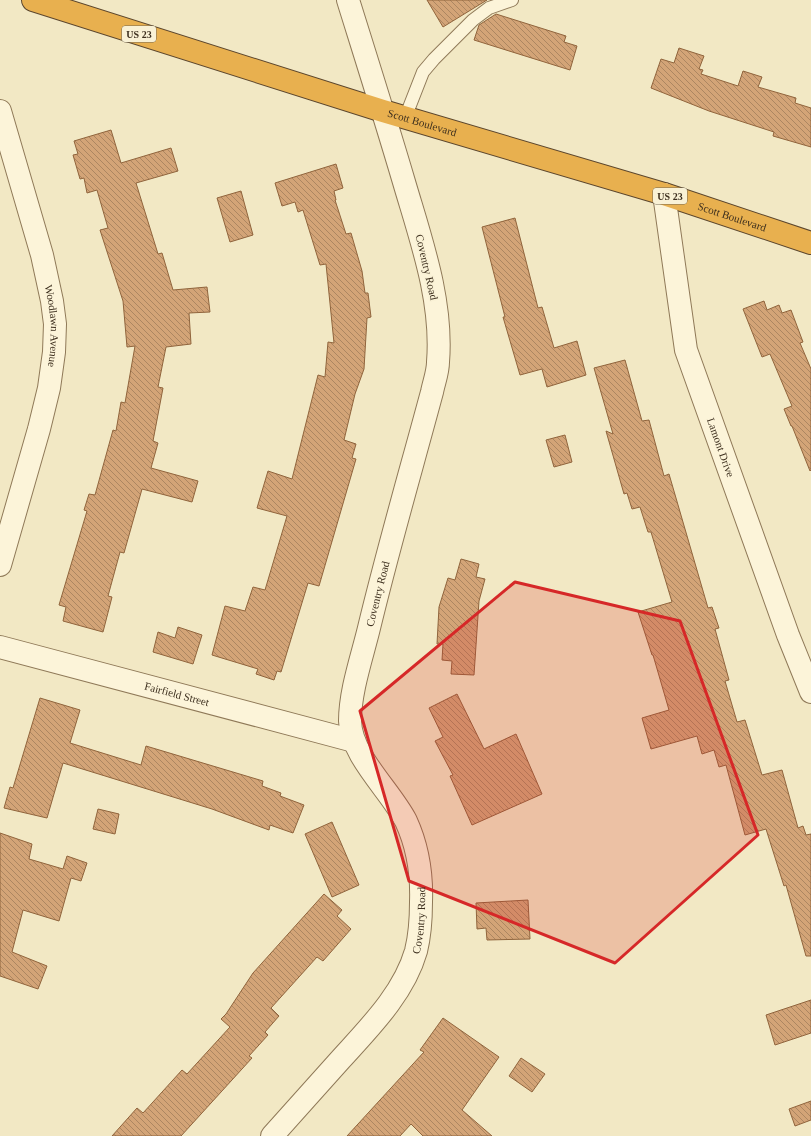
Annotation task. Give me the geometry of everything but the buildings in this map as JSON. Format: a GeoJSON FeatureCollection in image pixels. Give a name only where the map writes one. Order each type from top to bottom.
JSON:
{"type":"FeatureCollection","features":[{"type":"Feature","properties":{"kind":"highway","name":"Scott Boulevard"},"geometry":{"type":"LineString","coordinates":[[33,0],[382,112],[664,194],[811,243]]}},
{"type":"Feature","properties":{"kind":"street","name":"Coventry Road"},"geometry":{"type":"LineString","coordinates":[[272,1136],[383,1013],[408,972],[416,951],[422,889],[420,865],[415,844],[406,821],[363,758],[354,741],[350,722],[356,682],[379,588],[432,392],[438,364],[439,338],[434,292],[418,227],[348,0]]}},
{"type":"Feature","properties":{"kind":"street","name":"Woodlawn Avenue"},"geometry":{"type":"LineString","coordinates":[[0,110],[42,256],[52,300],[54,352],[49,388],[37,437],[0,565]]}},
{"type":"Feature","properties":{"kind":"street","name":"Lamont Drive"},"geometry":{"type":"LineString","coordinates":[[664,194],[686,350],[788,635],[811,692]]}},
{"type":"Feature","properties":{"kind":"street","name":"Fairfield Street"},"geometry":{"type":"LineString","coordinates":[[0,647],[354,741]]}},
{"type":"Feature","properties":{"kind":"lane"},"geometry":{"type":"LineString","coordinates":[[404,118],[423,72],[434,59],[473,20],[489,8],[512,0]]}},
{"type":"Feature","properties":{"kind":"highlighted area"},"geometry":{"type":"Polygon","coordinates":[[[515,582],[680,621],[758,835],[615,963],[409,881],[360,711],[515,582]]]}}]}
